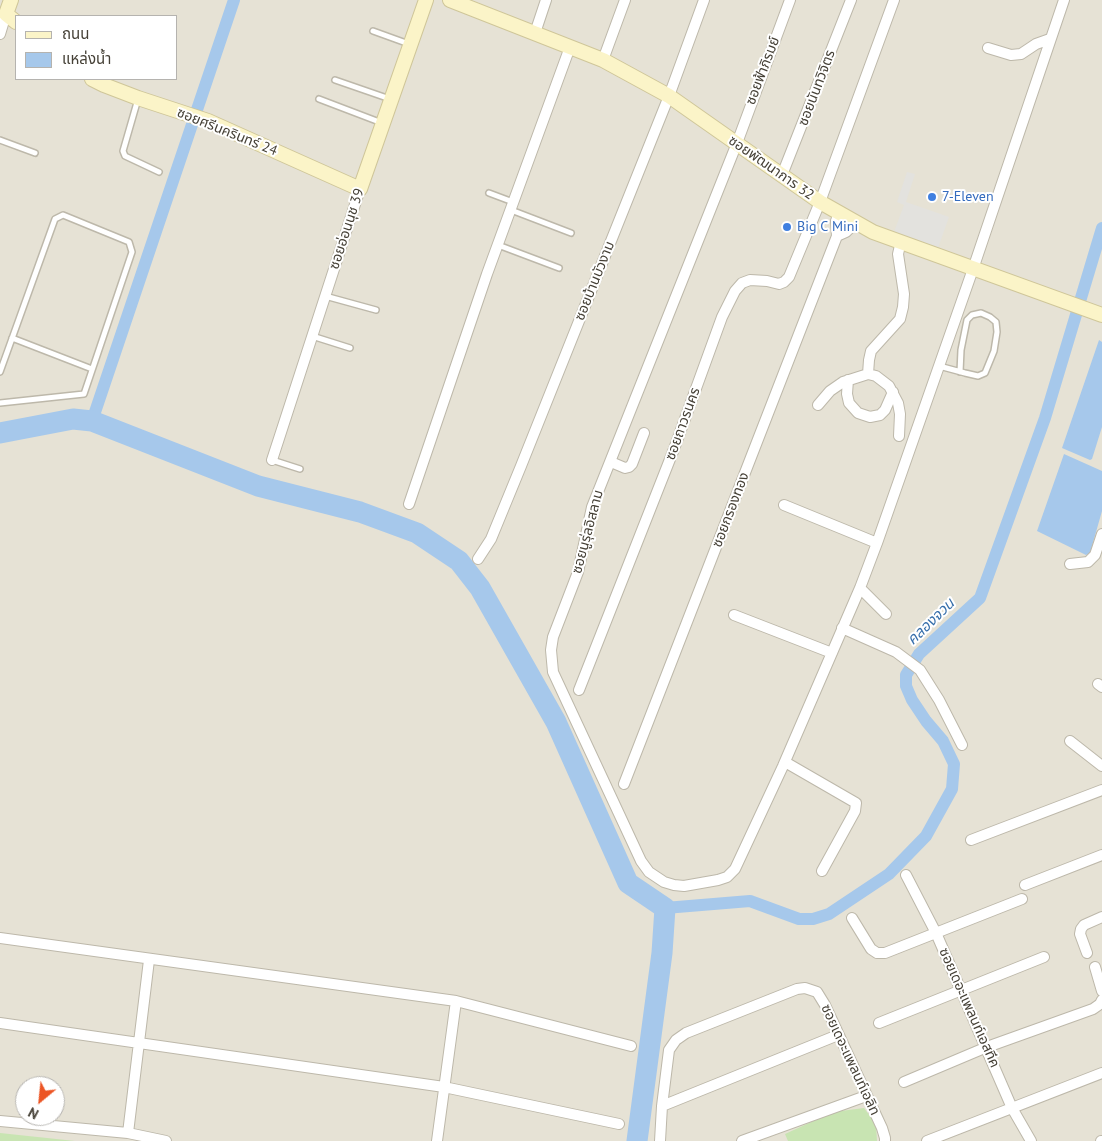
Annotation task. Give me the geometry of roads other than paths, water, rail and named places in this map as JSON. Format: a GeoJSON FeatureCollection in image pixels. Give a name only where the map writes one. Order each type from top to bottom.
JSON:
{"type":"FeatureCollection","features":[{"type":"Feature","properties":{"kind":"street"},"geometry":{"type":"LineString","coordinates":[[0,34],[11,18],[11,0]]}},
{"type":"Feature","properties":{"kind":"street","name":"ซอยอ่อนนุช 39"},"geometry":{"type":"LineString","coordinates":[[272,460],[360,188],[426,0]]}},
{"type":"Feature","properties":{"kind":"street","name":"ซอยพัฒนาการ 32"},"geometry":{"type":"LineString","coordinates":[[450,0],[603,60],[668,96],[820,202],[855,224],[1102,315]]}},
{"type":"Feature","properties":{"kind":"street"},"geometry":{"type":"LineString","coordinates":[[536,33],[546,0]]}},
{"type":"Feature","properties":{"kind":"street"},"geometry":{"type":"LineString","coordinates":[[603,60],[625,0]]}},
{"type":"Feature","properties":{"kind":"street","name":"ซอยบ้านบัวงาม"},"geometry":{"type":"LineString","coordinates":[[478,559],[491,539],[668,96],[704,0]]}},
{"type":"Feature","properties":{"kind":"street","name":"ซอยฟ้าภิรมย์"},"geometry":{"type":"LineString","coordinates":[[737,143],[790,0]]}},
{"type":"Feature","properties":{"kind":"street","name":"ซอยนันทวิจิตร"},"geometry":{"type":"LineString","coordinates":[[782,175],[850,0]]}},
{"type":"Feature","properties":{"kind":"street"},"geometry":{"type":"LineString","coordinates":[[820,202],[894,0]]}},
{"type":"Feature","properties":{"kind":"street"},"geometry":{"type":"LineString","coordinates":[[822,871],[855,811],[856,803],[784,762],[860,588],[877,543],[973,269],[1064,0]]}},
{"type":"Feature","properties":{"kind":"street"},"geometry":{"type":"LineString","coordinates":[[988,48],[1011,55],[1021,54],[1036,44],[1050,40]]}},
{"type":"Feature","properties":{"kind":"street"},"geometry":{"type":"LineString","coordinates":[[410,504],[468,328],[570,47]]}},
{"type":"Feature","properties":{"kind":"street","name":"ซอยศรีนครินทร์ 24"},"geometry":{"type":"LineString","coordinates":[[94,80],[104,86],[208,122],[360,188]]}},
{"type":"Feature","properties":{"kind":"street","name":"ซอยนูรุ่ลอิสลาม"},"geometry":{"type":"LineString","coordinates":[[737,143],[592,507],[578,572],[553,637],[551,650],[553,672],[640,861],[649,872],[664,882],[684,886],[727,877],[735,869],[784,762]]}},
{"type":"Feature","properties":{"kind":"street","name":"ซอยถาวรนคร"},"geometry":{"type":"LineString","coordinates":[[579,690],[674,449],[726,308],[735,291],[742,283],[750,280],[779,284],[789,277],[820,202]]}},
{"type":"Feature","properties":{"kind":"street","name":"ซอยกรองทอง"},"geometry":{"type":"LineString","coordinates":[[624,784],[837,236],[836,227],[839,213]]}},
{"type":"Feature","properties":{"kind":"street"},"geometry":{"type":"LineString","coordinates":[[837,236],[846,232],[855,224]]}},
{"type":"Feature","properties":{"kind":"street"},"geometry":{"type":"LineString","coordinates":[[868,374],[871,351],[900,319],[904,307],[898,254],[901,242]]}},
{"type":"Feature","properties":{"kind":"street"},"geometry":{"type":"LineString","coordinates":[[818,406],[836,386],[848,380],[868,374],[882,379],[889,386],[898,403],[900,414],[899,436]]}},
{"type":"Feature","properties":{"kind":"street"},"geometry":{"type":"LineString","coordinates":[[848,380],[847,394],[849,402],[858,413],[870,418],[880,415],[885,410],[893,392]]}},
{"type":"Feature","properties":{"kind":"street"},"geometry":{"type":"LineString","coordinates":[[611,462],[625,468],[629,467],[632,464],[644,433]]}},
{"type":"Feature","properties":{"kind":"street"},"geometry":{"type":"LineString","coordinates":[[784,505],[877,543]]}},
{"type":"Feature","properties":{"kind":"street"},"geometry":{"type":"LineString","coordinates":[[1070,564],[1088,562],[1094,555],[1102,534]]}},
{"type":"Feature","properties":{"kind":"street"},"geometry":{"type":"LineString","coordinates":[[860,588],[886,614]]}},
{"type":"Feature","properties":{"kind":"street"},"geometry":{"type":"LineString","coordinates":[[734,615],[832,653]]}},
{"type":"Feature","properties":{"kind":"street"},"geometry":{"type":"LineString","coordinates":[[842,628],[896,652],[920,670],[939,700],[962,745]]}},
{"type":"Feature","properties":{"kind":"street"},"geometry":{"type":"LineString","coordinates":[[1070,741],[1102,766]]}},
{"type":"Feature","properties":{"kind":"street"},"geometry":{"type":"LineString","coordinates":[[971,840],[1102,790]]}},
{"type":"Feature","properties":{"kind":"street"},"geometry":{"type":"LineString","coordinates":[[1025,885],[1102,855]]}},
{"type":"Feature","properties":{"kind":"street","name":"ซอยเดอะแพลนท์เอสทีค"},"geometry":{"type":"LineString","coordinates":[[906,875],[936,933],[1012,1108],[1031,1141]]}},
{"type":"Feature","properties":{"kind":"street"},"geometry":{"type":"LineString","coordinates":[[852,918],[871,949],[877,953],[885,953],[1022,899]]}},
{"type":"Feature","properties":{"kind":"street"},"geometry":{"type":"LineString","coordinates":[[1087,953],[1080,934],[1081,929],[1084,925],[1102,917]]}},
{"type":"Feature","properties":{"kind":"street"},"geometry":{"type":"LineString","coordinates":[[0,938],[456,1001],[631,1046]]}},
{"type":"Feature","properties":{"kind":"street"},"geometry":{"type":"LineString","coordinates":[[878,1023],[1044,957]]}},
{"type":"Feature","properties":{"kind":"street"},"geometry":{"type":"LineString","coordinates":[[128,1133],[149,960]]}},
{"type":"Feature","properties":{"kind":"street"},"geometry":{"type":"LineString","coordinates":[[1095,967],[1102,991]]}},
{"type":"Feature","properties":{"kind":"street","name":"ซอยเดอะแพลนท์เอลิท"},"geometry":{"type":"LineString","coordinates":[[662,1106],[669,1050],[676,1040],[686,1033],[796,989],[805,988],[817,992],[825,1005],[882,1128],[885,1141]]}},
{"type":"Feature","properties":{"kind":"street"},"geometry":{"type":"LineString","coordinates":[[904,1082],[987,1047],[1093,1009],[1102,1000]]}},
{"type":"Feature","properties":{"kind":"street"},"geometry":{"type":"LineString","coordinates":[[436,1141],[456,1001]]}},
{"type":"Feature","properties":{"kind":"street"},"geometry":{"type":"LineString","coordinates":[[0,1023],[444,1087],[619,1124]]}},
{"type":"Feature","properties":{"kind":"street"},"geometry":{"type":"LineString","coordinates":[[660,1141],[662,1106],[838,1035]]}},
{"type":"Feature","properties":{"kind":"street"},"geometry":{"type":"LineString","coordinates":[[927,1141],[1102,1073]]}},
{"type":"Feature","properties":{"kind":"street"},"geometry":{"type":"LineString","coordinates":[[742,1141],[866,1096]]}},
{"type":"Feature","properties":{"kind":"street"},"geometry":{"type":"LineString","coordinates":[[0,1122],[128,1133],[166,1141]]}},
{"type":"Feature","properties":{"kind":"lane"},"geometry":{"type":"LineString","coordinates":[[373,31],[409,44]]}},
{"type":"Feature","properties":{"kind":"lane"},"geometry":{"type":"LineString","coordinates":[[335,80],[390,100]]}},
{"type":"Feature","properties":{"kind":"lane"},"geometry":{"type":"LineString","coordinates":[[138,98],[123,150],[125,156],[159,172]]}},
{"type":"Feature","properties":{"kind":"lane"},"geometry":{"type":"LineString","coordinates":[[318,99],[382,123]]}},
{"type":"Feature","properties":{"kind":"lane"},"geometry":{"type":"LineString","coordinates":[[0,140],[35,153]]}},
{"type":"Feature","properties":{"kind":"lane"},"geometry":{"type":"LineString","coordinates":[[489,193],[570,233]]}},
{"type":"Feature","properties":{"kind":"lane"},"geometry":{"type":"LineString","coordinates":[[0,372],[55,219],[63,215],[129,242],[132,252],[84,394],[0,403]]}},
{"type":"Feature","properties":{"kind":"lane"},"geometry":{"type":"LineString","coordinates":[[498,244],[559,268]]}},
{"type":"Feature","properties":{"kind":"lane"},"geometry":{"type":"LineString","coordinates":[[325,296],[376,310]]}},
{"type":"Feature","properties":{"kind":"lane"},"geometry":{"type":"LineString","coordinates":[[939,366],[960,372],[978,376],[985,373],[994,351],[997,332],[996,322],[990,317],[981,314],[972,315],[967,320],[961,350],[960,372]]}},
{"type":"Feature","properties":{"kind":"lane"},"geometry":{"type":"LineString","coordinates":[[312,336],[350,348]]}},
{"type":"Feature","properties":{"kind":"lane"},"geometry":{"type":"LineString","coordinates":[[12,338],[92,369]]}},
{"type":"Feature","properties":{"kind":"lane"},"geometry":{"type":"LineString","coordinates":[[272,460],[300,469]]}},
{"type":"Feature","properties":{"kind":"water"},"geometry":{"type":"Polygon","coordinates":[[[1099,340],[1102,342],[1102,427],[1092,459],[1090,460],[1062,448],[1099,340]]]}},
{"type":"Feature","properties":{"kind":"water"},"geometry":{"type":"Polygon","coordinates":[[[1064,454],[1102,471],[1102,511],[1090,553],[1086,555],[1037,531],[1064,454]]]}},
{"type":"Feature","properties":{"kind":"waterway"},"geometry":{"type":"LineString","coordinates":[[92,421],[234,0]]}},
{"type":"Feature","properties":{"kind":"waterway","name":"คลองจวน"},"geometry":{"type":"LineString","coordinates":[[665,908],[750,901],[799,919],[813,919],[829,914],[889,874],[926,836],[952,789],[954,764],[943,741],[912,700],[906,686],[906,675],[919,654],[980,598],[1045,418],[1102,228]]}},
{"type":"Feature","properties":{"kind":"waterway"},"geometry":{"type":"LineString","coordinates":[[0,433],[73,419],[92,421],[258,486],[360,512],[417,533],[459,561],[480,588],[556,722],[628,883],[665,908],[662,953],[637,1141]]}},
{"type":"Feature","properties":{"kind":"place","name":"7-Eleven"},"geometry":{"type":"Point","coordinates":[932,197]}},
{"type":"Feature","properties":{"kind":"place","name":"Big C Mini"},"geometry":{"type":"Point","coordinates":[787,227]}}]}
